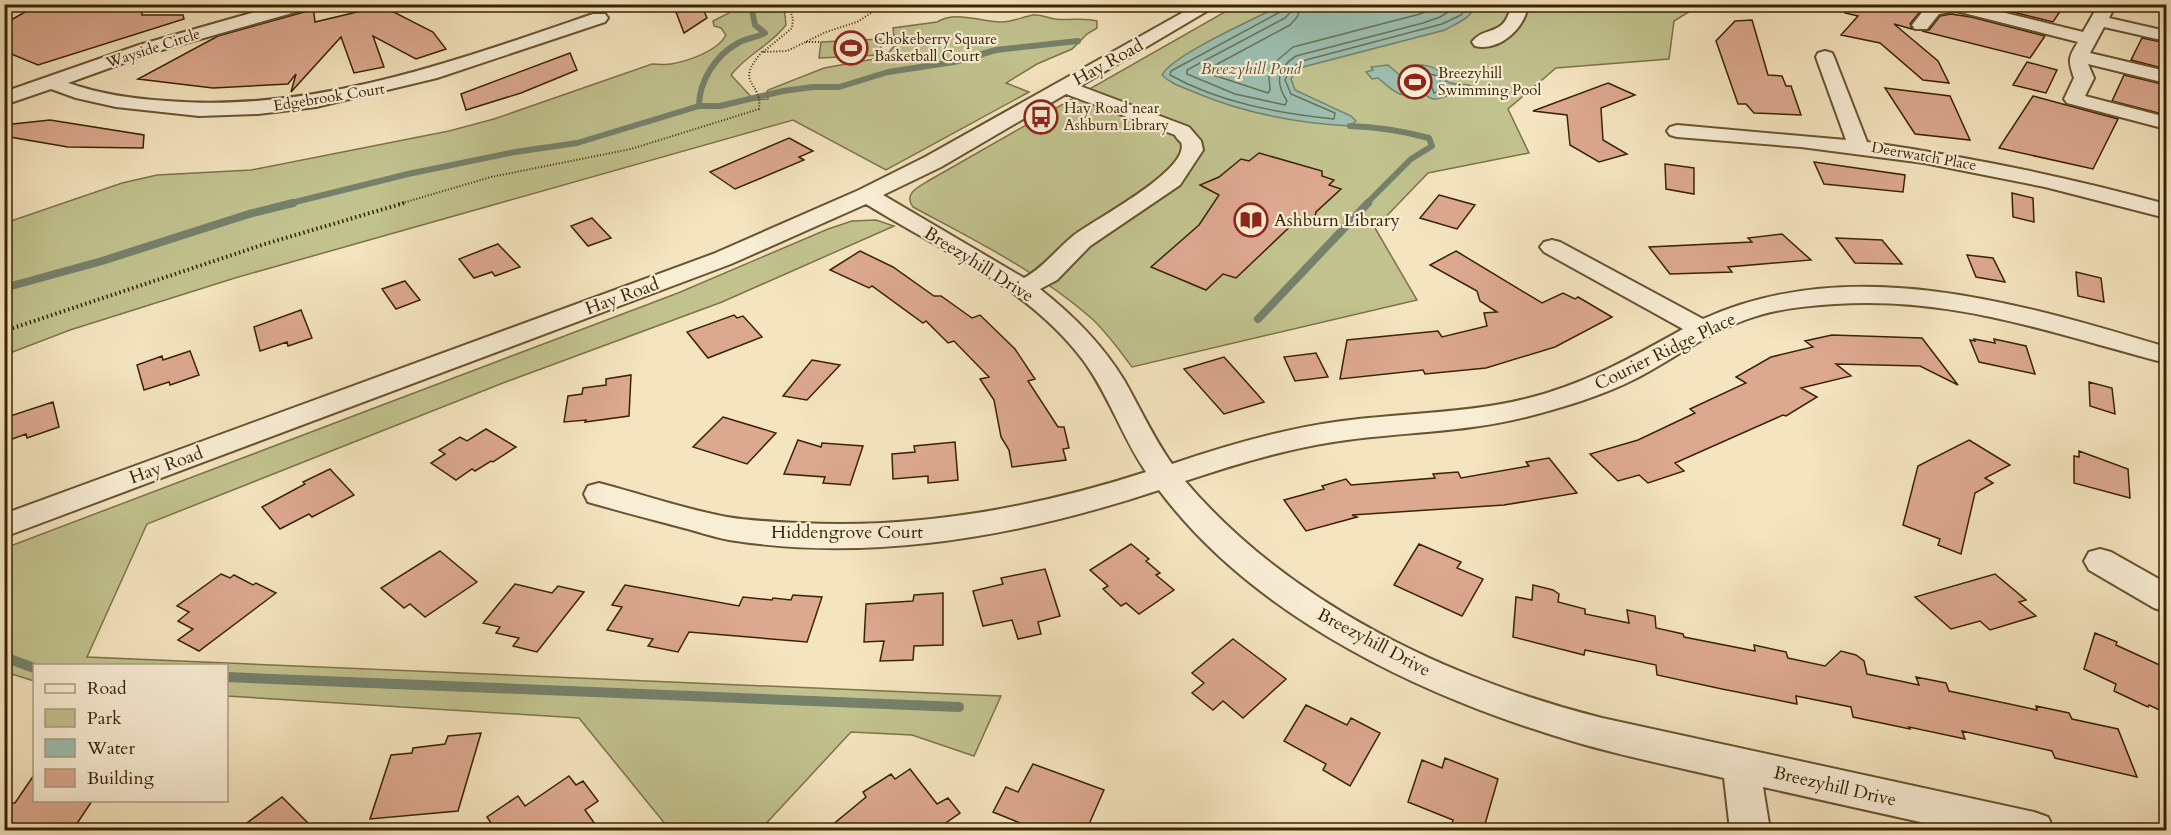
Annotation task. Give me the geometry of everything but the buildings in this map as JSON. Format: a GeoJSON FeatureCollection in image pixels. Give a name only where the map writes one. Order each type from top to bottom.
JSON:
{"type":"FeatureCollection","features":[{"type":"Feature","properties":{"kind":"street","name":"Wayside Circle"},"geometry":{"type":"LineString","coordinates":[[4,99],[155,46],[304,4]]}},
{"type":"Feature","properties":{"kind":"street","name":"Hay Road"},"geometry":{"type":"LineString","coordinates":[[4,526],[722,259],[867,195],[933,162],[1211,4]]}},
{"type":"Feature","properties":{"kind":"street"},"geometry":{"type":"LineString","coordinates":[[1482,42],[1503,34],[1515,24],[1520,4]]}},
{"type":"Feature","properties":{"kind":"street"},"geometry":{"type":"LineString","coordinates":[[1921,25],[1933,10],[1956,5],[2166,77]]}},
{"type":"Feature","properties":{"kind":"street"},"geometry":{"type":"LineString","coordinates":[[2166,36],[2103,13],[2078,63],[2084,78],[2074,99],[2166,123]]}},
{"type":"Feature","properties":{"kind":"street","name":"Edgebrook Court"},"geometry":{"type":"LineString","coordinates":[[51,82],[76,94],[160,108],[214,110],[289,104],[391,87],[599,18]]}},
{"type":"Feature","properties":{"kind":"street"},"geometry":{"type":"LineString","coordinates":[[1825,57],[1858,146]]}},
{"type":"Feature","properties":{"kind":"street"},"geometry":{"type":"LineString","coordinates":[[1023,288],[1048,275],[1082,241],[1172,180],[1192,150],[1191,141],[1182,131],[1064,87]]}},
{"type":"Feature","properties":{"kind":"street","name":"Deerwatch Place"},"geometry":{"type":"LineString","coordinates":[[1677,131],[1761,136],[1858,146],[1999,170],[2166,211]]}},
{"type":"Feature","properties":{"kind":"street","name":"Breezyhill Drive"},"geometry":{"type":"LineString","coordinates":[[867,195],[1023,288],[1046,305],[1074,332],[1099,363],[1116,390],[1141,441],[1164,477],[1201,519],[1237,553],[1292,597],[1351,633],[1424,671],[1499,702],[1582,728],[2034,831]]}},
{"type":"Feature","properties":{"kind":"street"},"geometry":{"type":"LineString","coordinates":[[1552,247],[1702,330]]}},
{"type":"Feature","properties":{"kind":"street","name":"Courier Ridge Place"},"geometry":{"type":"LineString","coordinates":[[1164,477],[1246,451],[1304,437],[1361,428],[1471,418],[1549,402],[1618,376],[1702,330],[1739,314],[1780,302],[1838,296],[1900,296],[2002,310],[2062,324],[2166,355]]}},
{"type":"Feature","properties":{"kind":"street","name":"Hiddengrove Court"},"geometry":{"type":"LineString","coordinates":[[599,494],[737,529],[812,535],[881,535],[953,530],[1023,518],[1084,503],[1164,477]]}},
{"type":"Feature","properties":{"kind":"street"},"geometry":{"type":"LineString","coordinates":[[2100,561],[2166,599]]}},
{"type":"Feature","properties":{"kind":"street"},"geometry":{"type":"LineString","coordinates":[[1741,765],[1750,831]]}},
{"type":"Feature","properties":{"kind":"path"},"geometry":{"type":"LineString","coordinates":[[4,331],[214,260],[491,177],[631,149],[759,109],[759,99],[749,80],[748,72],[750,66],[762,52],[792,28],[793,19],[788,4]]}},
{"type":"Feature","properties":{"kind":"path"},"geometry":{"type":"LineString","coordinates":[[762,52],[780,53],[802,42],[857,22],[871,13],[878,4]]}},
{"type":"Feature","properties":{"kind":"path"},"geometry":{"type":"LineString","coordinates":[[802,42],[821,42]]}},
{"type":"Feature","properties":{"kind":"green space"},"geometry":{"type":"Polygon","coordinates":[[[734,5],[784,5],[786,25],[731,75],[754,100],[768,99],[766,93],[768,90],[824,68],[885,57],[895,45],[893,28],[937,22],[952,17],[1001,22],[1036,15],[1097,21],[1097,28],[1087,34],[1072,49],[1037,64],[1006,83],[1029,92],[886,170],[793,120],[235,278],[70,330],[5,355],[5,223],[122,183],[157,175],[251,170],[449,131],[494,119],[652,64],[671,64],[702,54],[716,46],[726,35],[721,28],[714,26],[713,21],[729,13],[734,5]]]}},
{"type":"Feature","properties":{"kind":"green space"},"geometry":{"type":"Polygon","coordinates":[[[1237,5],[1700,5],[1674,21],[1669,59],[1556,68],[1508,109],[1529,153],[1428,173],[1375,228],[1417,300],[1132,367],[1101,328],[1070,300],[1004,257],[913,207],[910,202],[911,195],[920,186],[1237,5]]]}},
{"type":"Feature","properties":{"kind":"green space","name":"Chokeberry Square Basketball Court"},"geometry":{"type":"Polygon","coordinates":[[[881,39],[881,55],[819,58],[821,42],[881,39]]]}},
{"type":"Feature","properties":{"kind":"green space"},"geometry":{"type":"Polygon","coordinates":[[[876,220],[894,226],[722,302],[503,383],[147,524],[87,657],[1001,696],[974,756],[912,735],[851,732],[760,830],[670,830],[579,718],[228,696],[228,664],[33,664],[33,681],[5,672],[5,548],[678,293],[852,221],[876,220]]]}},
{"type":"Feature","properties":{"kind":"water","name":"Breezyhill Pond"},"geometry":{"type":"Polygon","coordinates":[[[1282,5],[1475,5],[1467,17],[1445,30],[1303,67],[1294,73],[1291,79],[1295,90],[1351,116],[1356,121],[1350,126],[1290,119],[1231,106],[1181,87],[1162,75],[1169,67],[1198,47],[1282,5]]]}},
{"type":"Feature","properties":{"kind":"water","name":"Breezyhill Swimming Pool"},"geometry":{"type":"Polygon","coordinates":[[[1388,65],[1402,77],[1405,76],[1404,71],[1409,68],[1428,66],[1439,71],[1450,83],[1472,86],[1476,89],[1475,93],[1468,97],[1455,93],[1432,99],[1425,94],[1426,86],[1411,84],[1422,94],[1402,95],[1378,78],[1372,79],[1366,72],[1373,70],[1371,67],[1388,65]]]}},
{"type":"Feature","properties":{"kind":"waterway"},"geometry":{"type":"LineString","coordinates":[[699,106],[706,78],[723,54],[738,43],[765,33],[755,25],[751,6],[754,4]]}},
{"type":"Feature","properties":{"kind":"waterway"},"geometry":{"type":"LineString","coordinates":[[699,106],[720,106],[783,91],[813,87],[839,87],[888,72],[954,62],[996,50],[1078,41]]}},
{"type":"Feature","properties":{"kind":"waterway"},"geometry":{"type":"LineString","coordinates":[[287,204],[408,174],[515,152],[577,143],[699,106]]}},
{"type":"Feature","properties":{"kind":"waterway"},"geometry":{"type":"LineString","coordinates":[[1350,126],[1400,131],[1429,138],[1432,146],[1411,159],[1366,204]]}},
{"type":"Feature","properties":{"kind":"waterway"},"geometry":{"type":"LineString","coordinates":[[4,288],[102,261],[249,214],[293,203]]}},
{"type":"Feature","properties":{"kind":"waterway"},"geometry":{"type":"LineString","coordinates":[[1258,319],[1368,203]]}},
{"type":"Feature","properties":{"kind":"waterway"},"geometry":{"type":"LineString","coordinates":[[4,657],[33,668]]}},
{"type":"Feature","properties":{"kind":"waterway"},"geometry":{"type":"LineString","coordinates":[[228,677],[959,707]]}},
{"type":"Feature","properties":{"kind":"place","name":"Chokeberry Square Basketball Court"},"geometry":{"type":"Point","coordinates":[851,48]}},
{"type":"Feature","properties":{"kind":"place","name":"Breezyhill Swimming Pool"},"geometry":{"type":"Point","coordinates":[1415,82]}},
{"type":"Feature","properties":{"kind":"place","name":"Hay Road near Ashburn Library"},"geometry":{"type":"Point","coordinates":[1041,117]}},
{"type":"Feature","properties":{"kind":"place","name":"Ashburn Library"},"geometry":{"type":"Point","coordinates":[1251,220]}}]}
